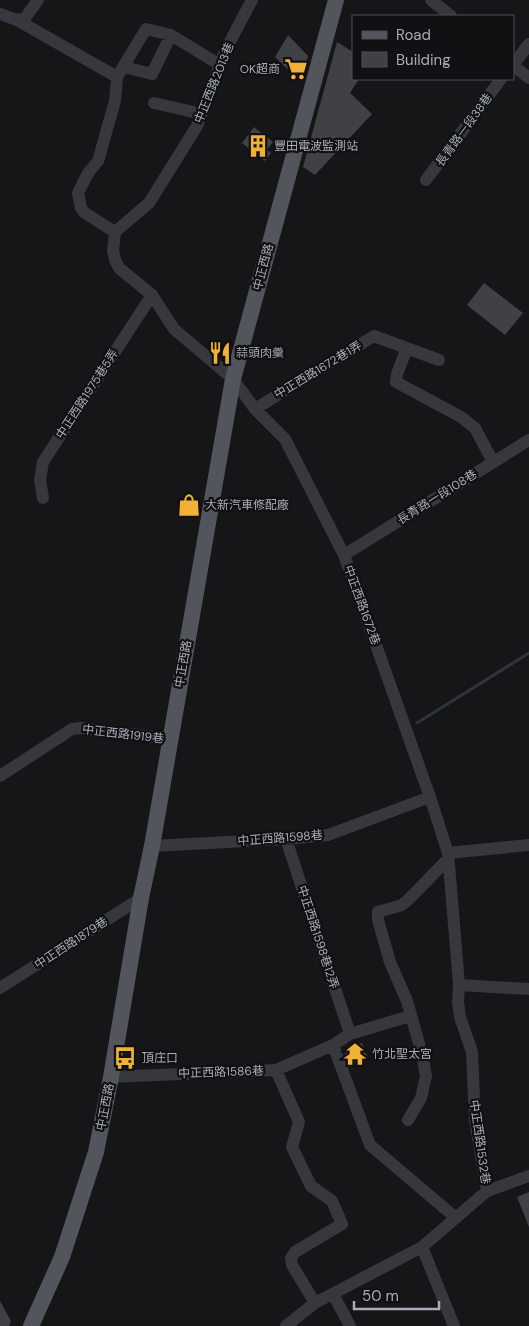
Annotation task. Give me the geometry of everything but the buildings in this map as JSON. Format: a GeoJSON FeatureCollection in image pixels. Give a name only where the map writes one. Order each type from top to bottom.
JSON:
{"type":"FeatureCollection","features":[{"type":"Feature","properties":{"kind":"main road","name":"中正西路"},"geometry":{"type":"LineString","coordinates":[[31,1326],[62,1257],[96,1152],[152,846],[233,380],[336,0]]}},
{"type":"Feature","properties":{"kind":"street"},"geometry":{"type":"LineString","coordinates":[[17,20],[25,18],[38,0]]}},
{"type":"Feature","properties":{"kind":"street","name":"中正西路2013巷"},"geometry":{"type":"LineString","coordinates":[[115,232],[149,204],[197,126],[225,50],[252,0]]}},
{"type":"Feature","properties":{"kind":"street"},"geometry":{"type":"LineString","coordinates":[[431,0],[450,15]]}},
{"type":"Feature","properties":{"kind":"street"},"geometry":{"type":"LineString","coordinates":[[0,14],[17,20],[120,72],[152,74],[171,35]]}},
{"type":"Feature","properties":{"kind":"street"},"geometry":{"type":"LineString","coordinates":[[115,232],[85,213],[81,208],[78,193],[88,173],[98,160],[115,101],[120,72],[146,29],[171,35],[220,65]]}},
{"type":"Feature","properties":{"kind":"street"},"geometry":{"type":"LineString","coordinates":[[514,64],[529,44]]}},
{"type":"Feature","properties":{"kind":"street"},"geometry":{"type":"LineString","coordinates":[[514,66],[529,78]]}},
{"type":"Feature","properties":{"kind":"street","name":"長青路一段38巷"},"geometry":{"type":"LineString","coordinates":[[426,180],[500,80]]}},
{"type":"Feature","properties":{"kind":"street"},"geometry":{"type":"LineString","coordinates":[[154,103],[202,114]]}},
{"type":"Feature","properties":{"kind":"street","name":"中正西路1672巷"},"geometry":{"type":"LineString","coordinates":[[115,232],[113,251],[119,268],[152,295],[174,329],[233,380],[255,409],[285,439],[344,555],[430,797],[448,855]]}},
{"type":"Feature","properties":{"kind":"street","name":"中正西路1975巷5弄"},"geometry":{"type":"LineString","coordinates":[[43,498],[40,480],[43,462],[152,295]]}},
{"type":"Feature","properties":{"kind":"street","name":"中正西路1672巷1弄"},"geometry":{"type":"LineString","coordinates":[[255,409],[374,336],[439,360]]}},
{"type":"Feature","properties":{"kind":"street"},"geometry":{"type":"LineString","coordinates":[[406,348],[396,382],[461,417],[474,428],[493,462]]}},
{"type":"Feature","properties":{"kind":"street","name":"長青路一段108巷"},"geometry":{"type":"LineString","coordinates":[[344,555],[529,440]]}},
{"type":"Feature","properties":{"kind":"street","name":"中正西路1919巷"},"geometry":{"type":"LineString","coordinates":[[0,776],[72,729],[81,728],[170,739]]}},
{"type":"Feature","properties":{"kind":"street","name":"中正西路1598巷"},"geometry":{"type":"LineString","coordinates":[[152,846],[328,835],[430,797]]}},
{"type":"Feature","properties":{"kind":"street","name":"中正西路1598巷12弄"},"geometry":{"type":"LineString","coordinates":[[286,839],[350,1034]]}},
{"type":"Feature","properties":{"kind":"street"},"geometry":{"type":"LineString","coordinates":[[408,1120],[421,1098],[426,1076],[422,1054],[406,1001],[390,962],[378,920],[378,912],[402,905],[448,855],[529,845]]}},
{"type":"Feature","properties":{"kind":"street","name":"中正西路1532巷"},"geometry":{"type":"LineString","coordinates":[[286,1326],[315,1303],[422,1247],[487,1191],[475,1120],[472,1052],[460,1017],[458,1002],[459,985],[448,855]]}},
{"type":"Feature","properties":{"kind":"street","name":"中正西路1879巷"},"geometry":{"type":"LineString","coordinates":[[0,988],[141,898]]}},
{"type":"Feature","properties":{"kind":"street"},"geometry":{"type":"LineString","coordinates":[[459,985],[529,989]]}},
{"type":"Feature","properties":{"kind":"street","name":"中正西路1586巷"},"geometry":{"type":"LineString","coordinates":[[111,1076],[276,1070],[333,1045],[350,1034],[410,1016]]}},
{"type":"Feature","properties":{"kind":"street"},"geometry":{"type":"LineString","coordinates":[[333,1045],[370,1145],[456,1218]]}},
{"type":"Feature","properties":{"kind":"street"},"geometry":{"type":"LineString","coordinates":[[276,1070],[299,1122],[292,1147],[311,1186],[332,1201],[342,1224],[295,1252],[292,1258],[292,1265],[315,1303]]}},
{"type":"Feature","properties":{"kind":"street"},"geometry":{"type":"LineString","coordinates":[[487,1191],[529,1176]]}},
{"type":"Feature","properties":{"kind":"street"},"geometry":{"type":"LineString","coordinates":[[422,1247],[454,1326]]}},
{"type":"Feature","properties":{"kind":"street"},"geometry":{"type":"LineString","coordinates":[[333,1294],[350,1326]]}},
{"type":"Feature","properties":{"kind":"waterway"},"geometry":{"type":"LineString","coordinates":[[417,723],[529,653]]}},
{"type":"Feature","properties":{"kind":"place","name":"OK超商"},"geometry":{"type":"Point","coordinates":[296,69]}},
{"type":"Feature","properties":{"kind":"place","name":"豐田電波監測站"},"geometry":{"type":"Point","coordinates":[258,146]}},
{"type":"Feature","properties":{"kind":"place","name":"蒜頭肉羹"},"geometry":{"type":"Point","coordinates":[220,353]}},
{"type":"Feature","properties":{"kind":"place","name":"大新汽車修配廠"},"geometry":{"type":"Point","coordinates":[189,505]}},
{"type":"Feature","properties":{"kind":"place","name":"竹北聖太宮"},"geometry":{"type":"Point","coordinates":[355,1054]}},
{"type":"Feature","properties":{"kind":"place","name":"頂庄口"},"geometry":{"type":"Point","coordinates":[125,1058]}}]}
